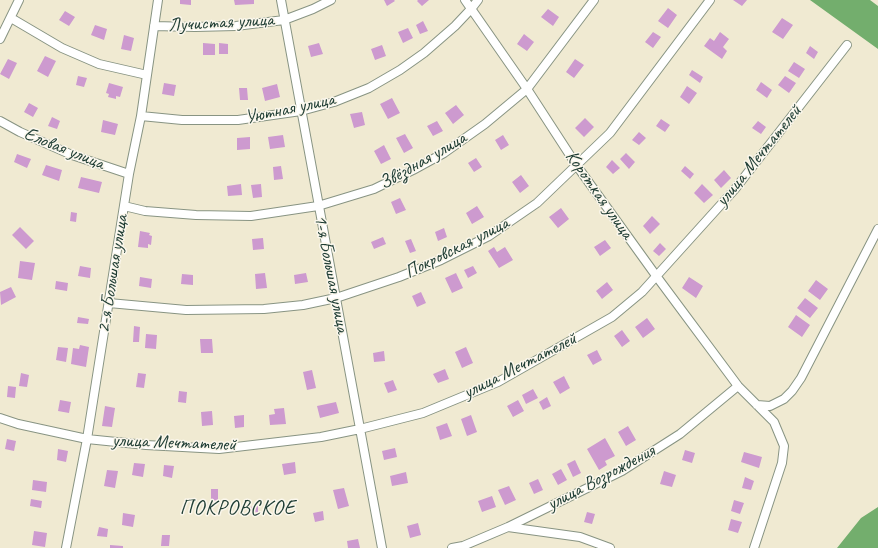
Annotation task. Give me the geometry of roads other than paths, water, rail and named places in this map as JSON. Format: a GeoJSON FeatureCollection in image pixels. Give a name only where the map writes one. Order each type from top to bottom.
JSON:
{"type":"FeatureCollection","features":[{"type":"Feature","properties":{"kind":"street"},"geometry":{"type":"LineString","coordinates":[[0,39],[20,0]]}},
{"type":"Feature","properties":{"kind":"street","name":"2-я Большая улица"},"geometry":{"type":"LineString","coordinates":[[66,548],[87,439],[129,174],[141,116],[158,0]]}},
{"type":"Feature","properties":{"kind":"street","name":"1-я Большая улица"},"geometry":{"type":"LineString","coordinates":[[281,0],[382,548]]}},
{"type":"Feature","properties":{"kind":"street","name":"Лучистая улица"},"geometry":{"type":"LineString","coordinates":[[154,26],[236,26],[284,20],[313,9],[331,0]]}},
{"type":"Feature","properties":{"kind":"street","name":"Короткая улица"},"geometry":{"type":"LineString","coordinates":[[465,0],[527,89],[577,166],[657,276],[738,386],[774,422],[784,446],[782,463],[754,548]]}},
{"type":"Feature","properties":{"kind":"street","name":"Уютная улица"},"geometry":{"type":"LineString","coordinates":[[141,116],[182,120],[238,120],[301,111],[334,102],[369,88],[400,70],[424,53],[455,26],[478,0]]}},
{"type":"Feature","properties":{"kind":"street","name":"Звёздная улица"},"geometry":{"type":"LineString","coordinates":[[124,206],[145,211],[196,215],[251,216],[318,206],[374,189],[444,153],[485,124],[527,89],[594,0]]}},
{"type":"Feature","properties":{"kind":"street","name":"Покровская улица"},"geometry":{"type":"LineString","coordinates":[[109,303],[186,310],[264,309],[303,305],[336,298],[399,277],[441,260],[489,236],[537,203],[610,133],[710,0]]}},
{"type":"Feature","properties":{"kind":"street"},"geometry":{"type":"LineString","coordinates":[[12,18],[62,48],[99,64],[147,75]]}},
{"type":"Feature","properties":{"kind":"street","name":"улица Мечтателей"},"geometry":{"type":"LineString","coordinates":[[0,418],[18,424],[87,439],[146,445],[219,449],[314,438],[360,429],[422,413],[498,382],[612,317],[642,292],[735,189],[846,45]]}},
{"type":"Feature","properties":{"kind":"street","name":"Еловая улица"},"geometry":{"type":"LineString","coordinates":[[0,121],[20,132],[72,155],[129,174]]}},
{"type":"Feature","properties":{"kind":"street"},"geometry":{"type":"LineString","coordinates":[[757,405],[770,406],[784,399],[801,378],[878,229]]}},
{"type":"Feature","properties":{"kind":"street","name":"улица Возрождения"},"geometry":{"type":"LineString","coordinates":[[452,548],[463,546],[508,527],[622,471],[680,434],[738,386]]}},
{"type":"Feature","properties":{"kind":"street"},"geometry":{"type":"LineString","coordinates":[[508,527],[580,537],[610,548]]}},
{"type":"Feature","properties":{"kind":"district","name":"ПОКРОВСКОЕ"},"geometry":{"type":"Point","coordinates":[238,508]}}]}
